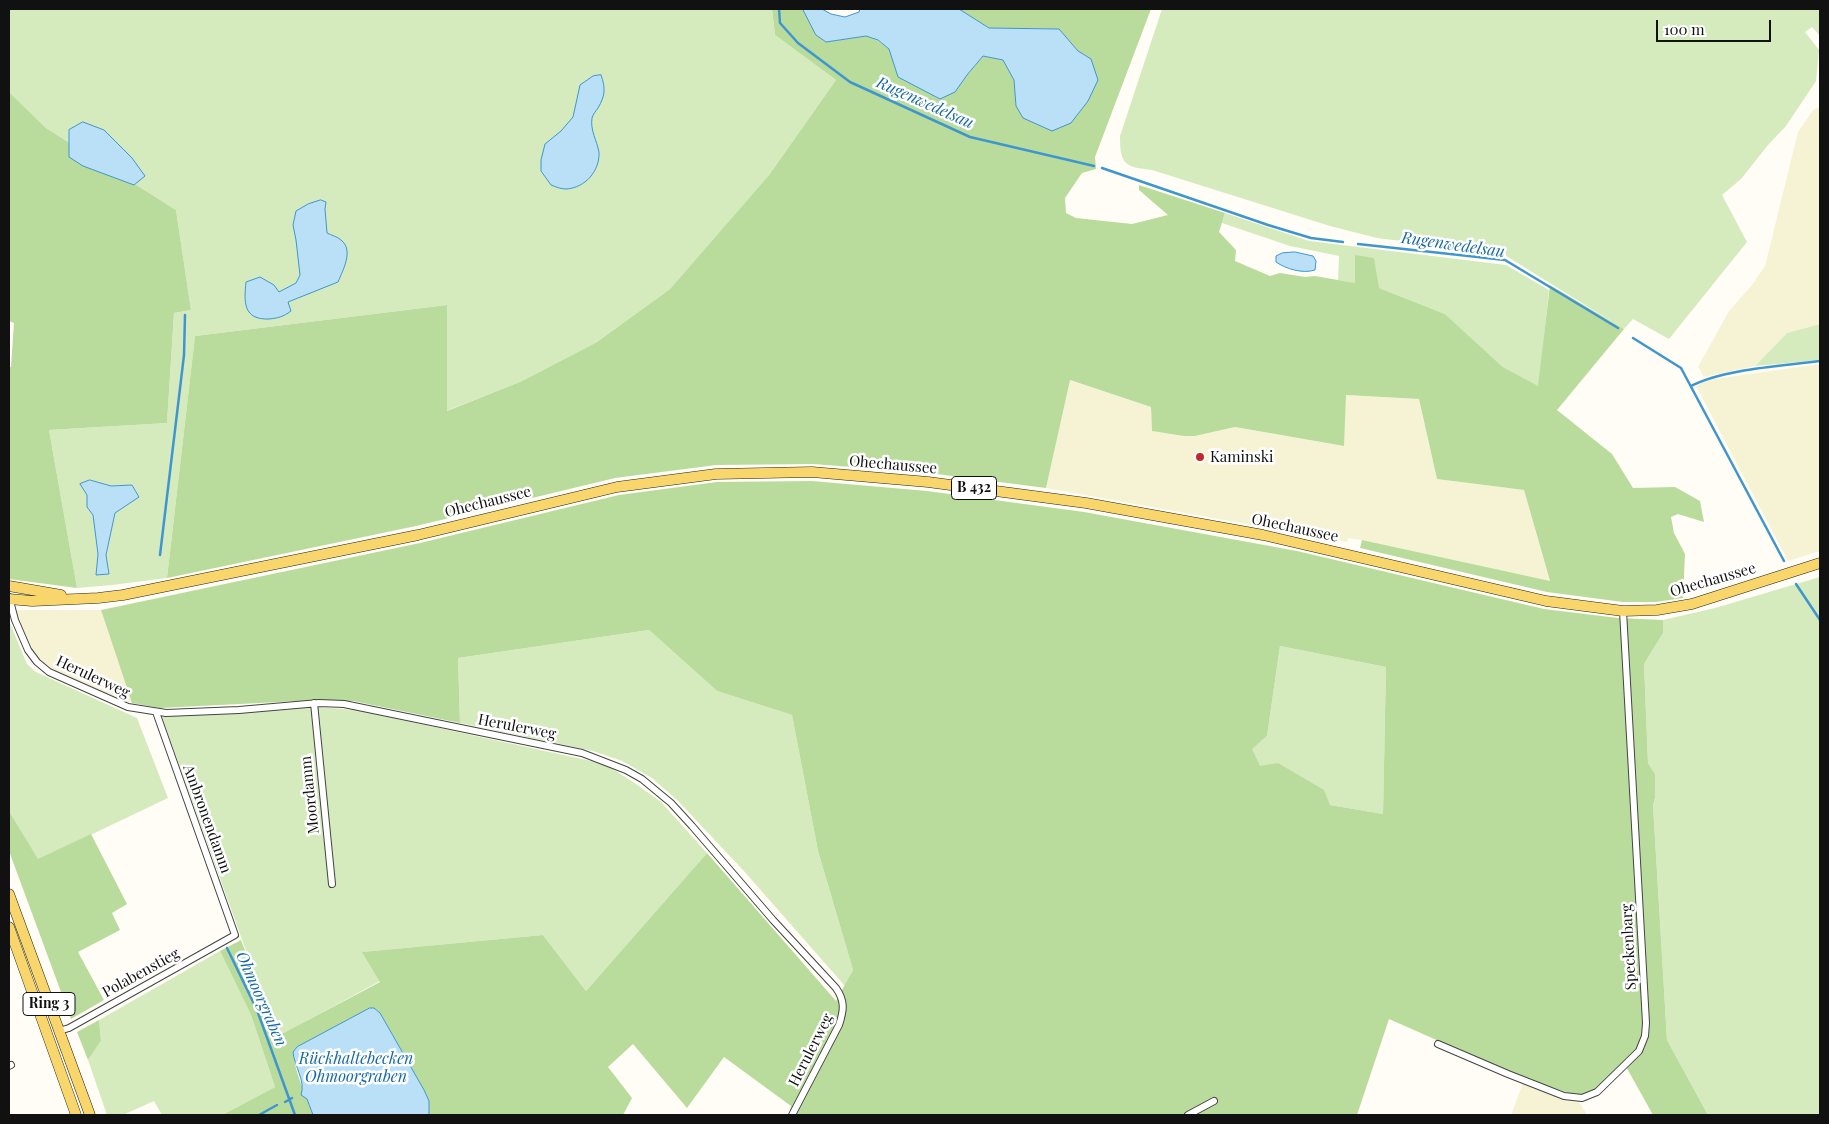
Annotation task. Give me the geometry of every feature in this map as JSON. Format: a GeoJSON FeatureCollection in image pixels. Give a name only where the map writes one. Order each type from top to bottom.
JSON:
{"type":"FeatureCollection","features":[{"type":"Feature","properties":{"kind":"main road","name":"Ohechaussee"},"geometry":{"type":"LineString","coordinates":[[77,598],[123,595],[399,539],[617,487],[716,474],[812,472],[928,482],[1086,503],[1263,535],[1546,601],[1623,611],[1658,610],[1692,604],[1820,563]]}},
{"type":"Feature","properties":{"kind":"main road","name":"B 432"},"geometry":{"type":"LineString","coordinates":[[9,586],[77,598]]}},
{"type":"Feature","properties":{"kind":"main road","name":"B 432"},"geometry":{"type":"LineString","coordinates":[[10,598],[32,600],[77,598]]}},
{"type":"Feature","properties":{"kind":"main road","name":"Ring 3"},"geometry":{"type":"LineString","coordinates":[[9,894],[90,1115]]}},
{"type":"Feature","properties":{"kind":"main road","name":"Ring 3"},"geometry":{"type":"LineString","coordinates":[[9,927],[76,1115]]}},
{"type":"Feature","properties":{"kind":"street"},"geometry":{"type":"LineString","coordinates":[[10,598],[27,589]]}},
{"type":"Feature","properties":{"kind":"street","name":"Herulerweg"},"geometry":{"type":"LineString","coordinates":[[10,598],[12,614],[33,659],[41,667],[117,704],[156,712],[239,710],[314,704],[344,704],[582,753],[626,770],[656,789],[692,826],[842,996],[843,1013],[839,1025],[792,1115]]}},
{"type":"Feature","properties":{"kind":"street","name":"Speckenbarg"},"geometry":{"type":"LineString","coordinates":[[1438,1044],[1564,1096],[1578,1098],[1597,1092],[1636,1055],[1642,1046],[1646,1023],[1623,611]]}},
{"type":"Feature","properties":{"kind":"street","name":"Moordamm"},"geometry":{"type":"LineString","coordinates":[[314,704],[332,884]]}},
{"type":"Feature","properties":{"kind":"street","name":"Ambronendamm"},"geometry":{"type":"LineString","coordinates":[[156,712],[235,934]]}},
{"type":"Feature","properties":{"kind":"street","name":"Polabenstieg"},"geometry":{"type":"LineString","coordinates":[[59,1031],[69,1028],[235,934]]}},
{"type":"Feature","properties":{"kind":"street"},"geometry":{"type":"LineString","coordinates":[[1188,1115],[1214,1101]]}},
{"type":"Feature","properties":{"kind":"shaded area"},"geometry":{"type":"Polygon","coordinates":[[[1820,107],[1820,324],[1787,333],[1755,366],[1704,377],[1698,367],[1729,311],[1752,285],[1765,266],[1798,132],[1813,110],[1820,107]]]}},
{"type":"Feature","properties":{"kind":"shaded area"},"geometry":{"type":"Polygon","coordinates":[[[1820,364],[1820,551],[1788,561],[1696,386],[1707,380],[1820,364]]]}},
{"type":"Feature","properties":{"kind":"shaded area"},"geometry":{"type":"Polygon","coordinates":[[[1069,380],[1151,407],[1152,431],[1195,436],[1235,427],[1343,446],[1345,395],[1419,399],[1437,479],[1524,490],[1550,582],[1362,540],[1348,538],[1347,542],[1046,488],[1069,380]]]}},
{"type":"Feature","properties":{"kind":"shaded area"},"geometry":{"type":"Polygon","coordinates":[[[15,610],[101,610],[132,703],[57,673],[41,663],[33,653],[15,610]]]}},
{"type":"Feature","properties":{"kind":"shaded area"},"geometry":{"type":"Polygon","coordinates":[[[1523,1083],[1561,1099],[1579,1101],[1587,1115],[1511,1115],[1523,1083]]]}},
{"type":"Feature","properties":{"kind":"green space"},"geometry":{"type":"Polygon","coordinates":[[[9,9],[772,9],[775,35],[836,80],[769,175],[670,289],[597,342],[522,381],[446,411],[447,305],[195,336],[167,578],[77,588],[49,430],[167,423],[174,313],[191,310],[176,210],[46,128],[9,92],[9,9]],[[90,480],[87,495],[87,507],[93,515],[98,554],[96,574],[109,573],[106,555],[115,513],[139,496],[132,485],[111,486],[90,480]]]}},
{"type":"Feature","properties":{"kind":"green space"},"geometry":{"type":"Polygon","coordinates":[[[772,9],[803,9],[816,35],[826,42],[866,36],[877,40],[889,49],[898,77],[955,92],[983,56],[1003,60],[1014,80],[1016,106],[1091,59],[1078,51],[1059,29],[989,28],[959,9],[1151,9],[1095,157],[1096,169],[1082,173],[1065,198],[1066,213],[1076,218],[1132,224],[1168,215],[1139,190],[1139,185],[1225,213],[1219,232],[1236,250],[1235,261],[1270,276],[1280,273],[1305,277],[1315,276],[1355,283],[1355,255],[1374,258],[1379,288],[1445,314],[1503,367],[1538,386],[1550,285],[1624,329],[1557,410],[1612,454],[1633,488],[1675,487],[1700,501],[1704,522],[1678,514],[1671,517],[1674,533],[1685,554],[1683,598],[1656,602],[1623,602],[1547,592],[1360,548],[1362,540],[1550,581],[1524,490],[1437,479],[1419,399],[1346,395],[1344,446],[1235,427],[1195,436],[1152,431],[1151,407],[1070,380],[1046,488],[929,473],[813,464],[716,465],[615,478],[416,526],[167,578],[195,336],[447,305],[447,411],[522,381],[597,342],[670,289],[769,175],[836,80],[775,35],[772,9]]]}},
{"type":"Feature","properties":{"kind":"green space"},"geometry":{"type":"Polygon","coordinates":[[[1162,9],[1820,9],[1820,36],[1812,27],[1805,32],[1819,50],[1816,81],[1786,126],[1741,179],[1722,195],[1747,242],[1669,339],[1633,319],[1624,329],[1503,254],[1377,238],[1330,226],[1152,170],[1130,166],[1123,159],[1121,153],[1120,136],[1162,9]]]}},
{"type":"Feature","properties":{"kind":"green space"},"geometry":{"type":"Polygon","coordinates":[[[9,92],[46,128],[176,210],[191,310],[174,313],[167,423],[49,430],[77,588],[9,579],[9,367],[11,367],[14,323],[9,321],[9,92]]]}},
{"type":"Feature","properties":{"kind":"green space"},"geometry":{"type":"Polygon","coordinates":[[[1225,213],[1309,241],[1506,265],[1549,290],[1539,387],[1503,367],[1445,314],[1379,288],[1338,280],[1339,256],[1290,246],[1222,223],[1225,213]]]}},
{"type":"Feature","properties":{"kind":"green space"},"geometry":{"type":"Polygon","coordinates":[[[1820,324],[1820,360],[1755,366],[1787,333],[1820,324]]]}},
{"type":"Feature","properties":{"kind":"green space"},"geometry":{"type":"Polygon","coordinates":[[[812,481],[927,491],[1084,512],[1297,551],[1544,609],[1618,618],[1663,620],[1663,633],[1644,664],[1648,763],[1655,774],[1655,798],[1653,805],[1667,1040],[1708,1115],[1653,1115],[1624,1063],[1595,1089],[1577,1096],[1509,1072],[1389,1019],[1357,1115],[1199,1115],[1191,1113],[1188,1115],[789,1115],[791,1106],[724,1057],[687,1108],[633,1044],[608,1067],[632,1098],[623,1115],[429,1115],[429,1101],[424,1090],[380,1013],[370,1008],[297,1047],[293,1052],[298,1076],[313,1115],[222,1115],[275,1087],[251,1015],[220,951],[241,940],[278,1036],[380,982],[362,952],[543,935],[586,991],[707,853],[836,1001],[853,970],[818,851],[792,715],[717,691],[649,630],[458,658],[460,723],[353,701],[319,700],[160,708],[132,703],[101,610],[420,543],[619,495],[717,482],[812,481]],[[1280,646],[1267,736],[1252,749],[1260,766],[1278,763],[1324,790],[1330,805],[1383,814],[1386,667],[1280,646]]]}},
{"type":"Feature","properties":{"kind":"green space"},"geometry":{"type":"Polygon","coordinates":[[[1820,577],[1820,1115],[1708,1115],[1667,1040],[1653,805],[1655,798],[1655,774],[1648,763],[1644,664],[1663,633],[1663,620],[1715,608],[1820,577]]]}},
{"type":"Feature","properties":{"kind":"green space"},"geometry":{"type":"Polygon","coordinates":[[[9,621],[27,664],[36,672],[137,718],[168,798],[38,860],[9,811],[9,621]]]}},
{"type":"Feature","properties":{"kind":"green space"},"geometry":{"type":"Polygon","coordinates":[[[649,630],[717,691],[792,715],[818,851],[853,970],[845,986],[743,870],[677,800],[652,778],[622,761],[593,751],[460,723],[458,658],[649,630]]]}},
{"type":"Feature","properties":{"kind":"green space"},"geometry":{"type":"Polygon","coordinates":[[[1280,646],[1386,667],[1383,814],[1330,805],[1260,767],[1251,749],[1267,736],[1280,646]]]}},
{"type":"Feature","properties":{"kind":"green space"},"geometry":{"type":"Polygon","coordinates":[[[318,707],[356,710],[605,764],[661,802],[707,853],[586,991],[543,935],[363,952],[380,981],[277,1037],[162,717],[318,707]]]}},
{"type":"Feature","properties":{"kind":"green space"},"geometry":{"type":"Polygon","coordinates":[[[9,811],[38,859],[91,834],[127,904],[112,913],[120,930],[78,952],[104,1000],[71,1019],[9,851],[9,811]]]}},
{"type":"Feature","properties":{"kind":"green space"},"geometry":{"type":"Polygon","coordinates":[[[220,951],[251,1015],[275,1087],[222,1115],[162,1115],[154,1101],[123,1115],[107,1115],[88,1060],[101,1041],[99,1020],[220,951]]]}},
{"type":"Feature","properties":{"kind":"green space"},"geometry":{"type":"Polygon","coordinates":[[[99,1020],[101,1041],[88,1060],[77,1032],[99,1020]]]}},
{"type":"Feature","properties":{"kind":"water"},"geometry":{"type":"Polygon","coordinates":[[[803,9],[822,9],[831,14],[845,17],[859,12],[860,9],[959,9],[989,28],[1059,29],[1078,51],[1091,59],[1098,80],[1088,101],[1071,123],[1052,131],[1023,118],[1016,106],[1014,80],[1003,60],[983,56],[955,92],[940,99],[898,77],[889,49],[878,40],[866,36],[826,42],[816,35],[803,9]]]}},
{"type":"Feature","properties":{"kind":"water"},"geometry":{"type":"Polygon","coordinates":[[[601,75],[604,84],[603,96],[592,117],[593,131],[599,152],[597,166],[585,182],[573,188],[566,189],[551,185],[541,171],[541,160],[545,144],[561,131],[573,117],[580,85],[593,76],[601,75]]]}},
{"type":"Feature","properties":{"kind":"water"},"geometry":{"type":"Polygon","coordinates":[[[83,122],[104,130],[132,158],[145,176],[134,185],[83,166],[69,157],[69,130],[83,122]]]}},
{"type":"Feature","properties":{"kind":"water"},"geometry":{"type":"Polygon","coordinates":[[[321,200],[326,202],[327,233],[340,239],[347,249],[345,266],[338,282],[288,302],[291,311],[283,316],[260,319],[254,316],[247,308],[245,296],[246,282],[260,277],[274,285],[279,292],[296,283],[300,275],[293,225],[296,211],[308,204],[321,200]]]}},
{"type":"Feature","properties":{"kind":"water"},"geometry":{"type":"Polygon","coordinates":[[[1295,252],[1313,256],[1316,261],[1315,270],[1295,270],[1276,262],[1276,256],[1282,253],[1295,252]]]}},
{"type":"Feature","properties":{"kind":"water"},"geometry":{"type":"Polygon","coordinates":[[[90,480],[111,486],[132,485],[139,497],[115,513],[106,555],[109,574],[96,575],[98,554],[93,515],[87,507],[87,495],[80,484],[90,480]]]}},
{"type":"Feature","properties":{"kind":"water","name":"Rückhaltebecken Ohmoorgraben"},"geometry":{"type":"Polygon","coordinates":[[[370,1008],[374,1008],[380,1013],[424,1090],[429,1101],[429,1115],[313,1115],[307,1099],[301,1095],[302,1084],[293,1052],[297,1047],[370,1008]]]}},
{"type":"Feature","properties":{"kind":"waterway","name":"Rugenwedelsau"},"geometry":{"type":"LineString","coordinates":[[779,9],[780,23],[798,43],[850,82],[970,137],[1094,166]]}},
{"type":"Feature","properties":{"kind":"waterway","name":"Rugenwedelsau"},"geometry":{"type":"LineString","coordinates":[[1102,168],[1268,225],[1311,238],[1343,242]]}},
{"type":"Feature","properties":{"kind":"waterway","name":"Rugenwedelsau"},"geometry":{"type":"LineString","coordinates":[[1358,244],[1505,260],[1618,328]]}},
{"type":"Feature","properties":{"kind":"waterway"},"geometry":{"type":"LineString","coordinates":[[160,555],[184,355],[185,315]]}},
{"type":"Feature","properties":{"kind":"waterway","name":"Rugenwedelsau"},"geometry":{"type":"LineString","coordinates":[[1633,338],[1681,368],[1784,561]]}},
{"type":"Feature","properties":{"kind":"waterway"},"geometry":{"type":"LineString","coordinates":[[1691,386],[1704,380],[1736,372],[1820,361]]}},
{"type":"Feature","properties":{"kind":"waterway","name":"Rugenwedelsau"},"geometry":{"type":"LineString","coordinates":[[1796,584],[1820,620]]}},
{"type":"Feature","properties":{"kind":"waterway","name":"Ohmoorgraben"},"geometry":{"type":"LineString","coordinates":[[227,948],[257,1010],[295,1115]]}},
{"type":"Feature","properties":{"kind":"waterway","name":"Ohmoorgraben"},"geometry":{"type":"LineString","coordinates":[[285,1102],[292,1098]]}},
{"type":"Feature","properties":{"kind":"waterway"},"geometry":{"type":"LineString","coordinates":[[259,1115],[277,1105]]}},
{"type":"Feature","properties":{"kind":"place","name":"Kaminski"},"geometry":{"type":"Point","coordinates":[1200,457]}}]}
